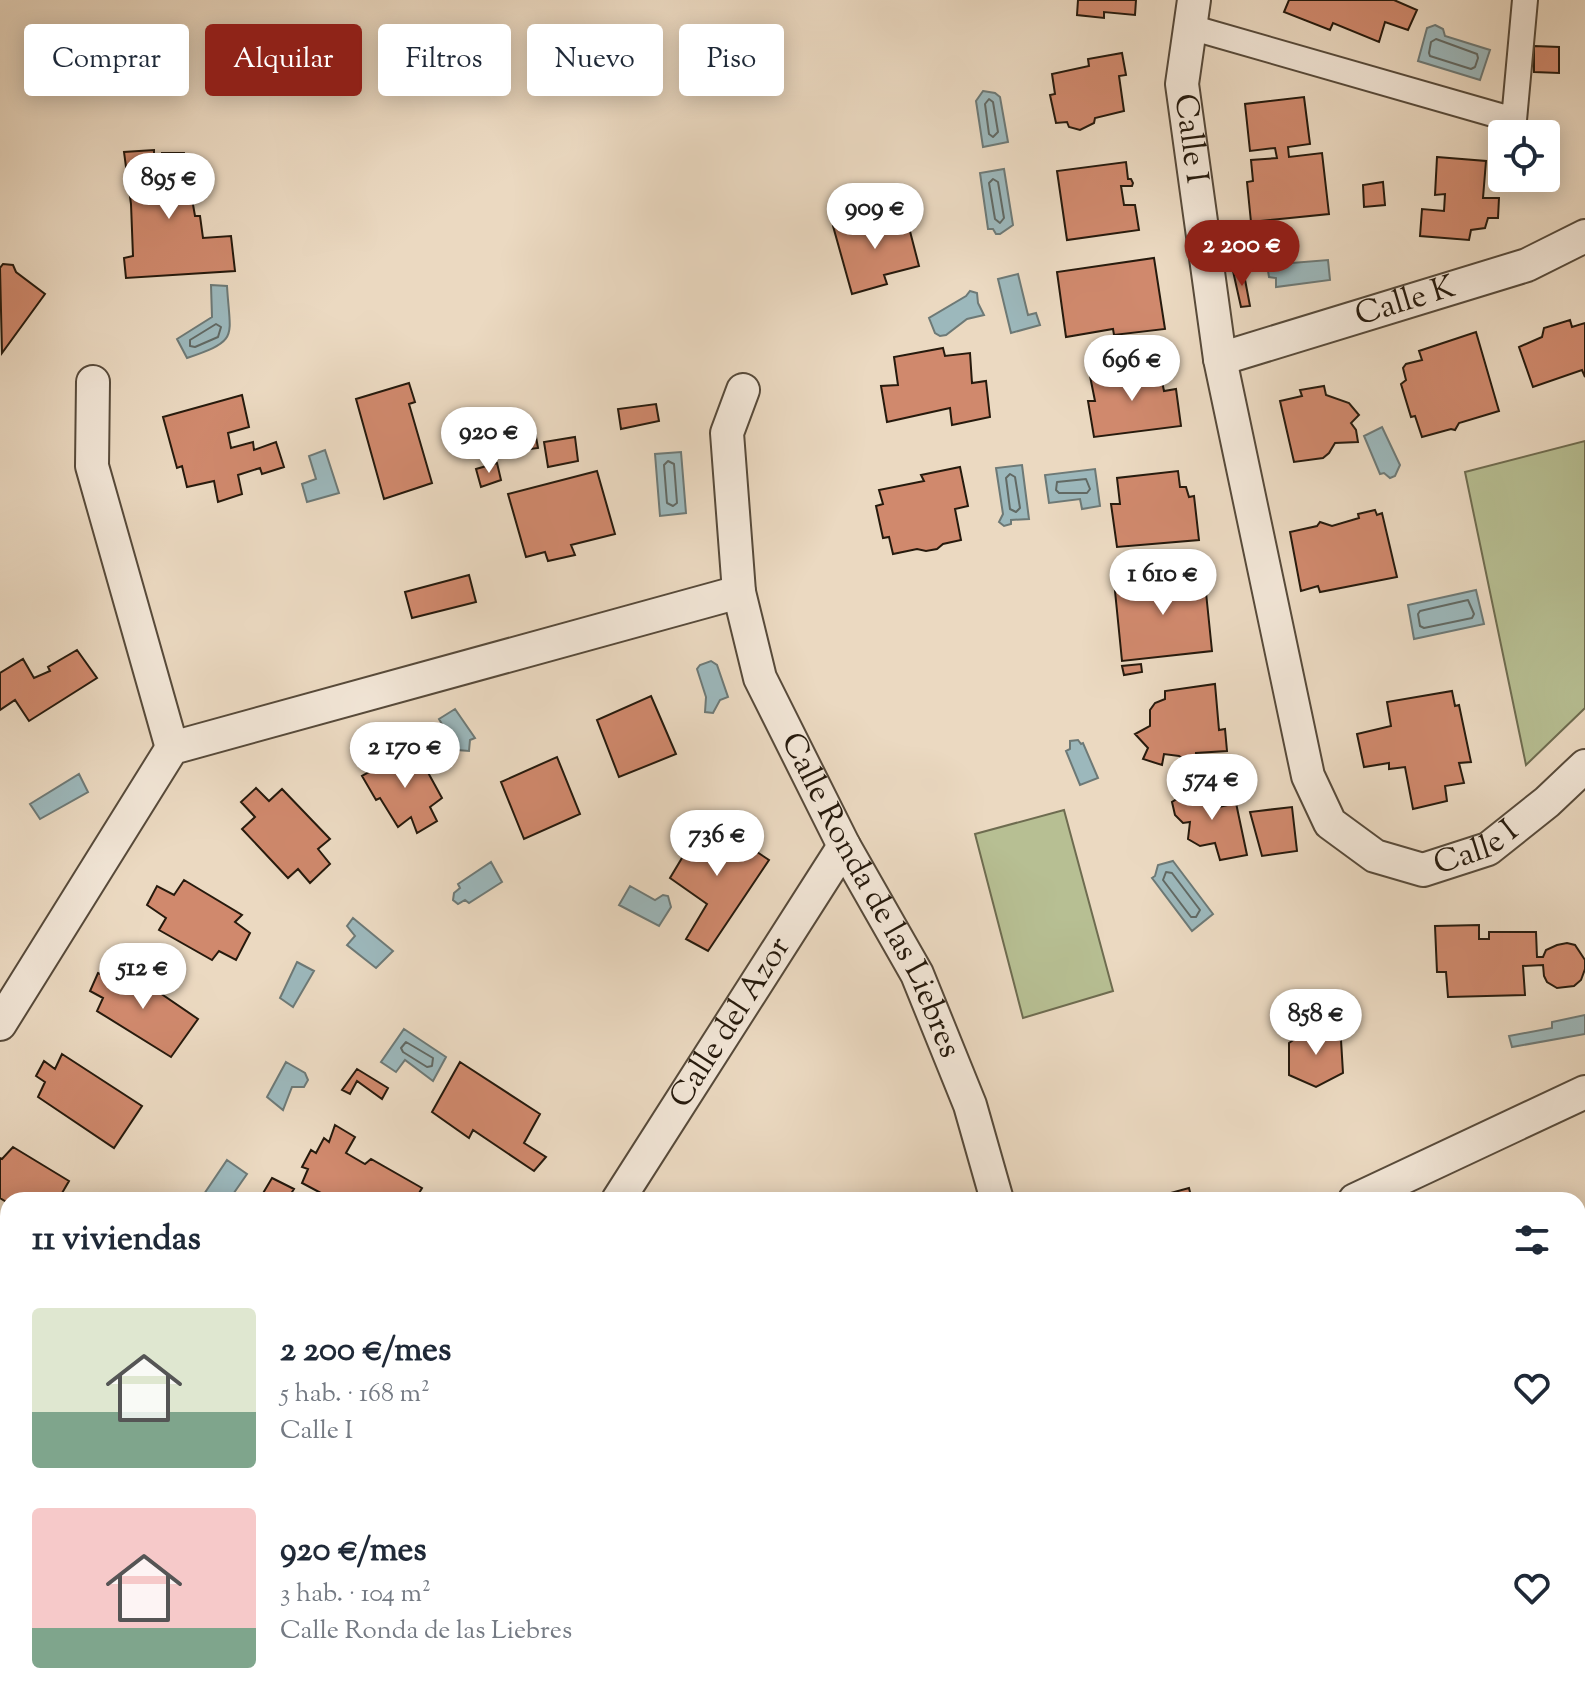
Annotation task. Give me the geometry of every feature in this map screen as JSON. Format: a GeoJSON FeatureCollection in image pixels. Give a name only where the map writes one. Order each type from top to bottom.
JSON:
{"type":"FeatureCollection","features":[{"type":"Feature","properties":{"kind":"street"},"geometry":{"type":"LineString","coordinates":[[1192,14],[1514,120],[1525,0]]}},
{"type":"Feature","properties":{"kind":"street","name":"Calle I"},"geometry":{"type":"LineString","coordinates":[[1192,14],[1182,84],[1220,359],[1308,776],[1330,823],[1375,856],[1423,870],[1488,849],[1547,802],[1585,766]]}},
{"type":"Feature","properties":{"kind":"street","name":"Calle K"},"geometry":{"type":"LineString","coordinates":[[1220,359],[1527,265],[1585,236]]}},
{"type":"Feature","properties":{"kind":"street"},"geometry":{"type":"LineString","coordinates":[[93,382],[92,466],[172,748]]}},
{"type":"Feature","properties":{"kind":"street","name":"Calle Ronda de las Liebres"},"geometry":{"type":"LineString","coordinates":[[743,390],[727,433],[739,592],[760,678],[844,846],[917,974],[970,1105],[995,1192]]}},
{"type":"Feature","properties":{"kind":"street"},"geometry":{"type":"LineString","coordinates":[[0,1024],[172,748],[739,592]]}},
{"type":"Feature","properties":{"kind":"street","name":"Calle del Azor"},"geometry":{"type":"LineString","coordinates":[[623,1192],[844,846]]}},
{"type":"Feature","properties":{"kind":"street"},"geometry":{"type":"LineString","coordinates":[[1372,1192],[1585,1092]]}},
{"type":"Feature","properties":{"kind":"green space"},"geometry":{"type":"Polygon","coordinates":[[[1585,441],[1585,708],[1526,765],[1465,472],[1585,441]]]}},
{"type":"Feature","properties":{"kind":"green space"},"geometry":{"type":"Polygon","coordinates":[[[1064,810],[1113,991],[1023,1018],[975,834],[1064,810]]]}},
{"type":"Feature","properties":{"kind":"water"},"geometry":{"type":"Polygon","coordinates":[[[1435,25],[1443,29],[1445,36],[1490,50],[1480,80],[1418,61],[1427,28],[1435,25]]]}},
{"type":"Feature","properties":{"kind":"water"},"geometry":{"type":"Polygon","coordinates":[[[983,91],[1000,97],[1008,142],[983,147],[976,101],[983,91]]]}},
{"type":"Feature","properties":{"kind":"water"},"geometry":{"type":"Polygon","coordinates":[[[1004,169],[1013,225],[996,234],[993,229],[988,229],[980,173],[1004,169]]]}},
{"type":"Feature","properties":{"kind":"water"},"geometry":{"type":"Polygon","coordinates":[[[1328,260],[1330,280],[1276,287],[1276,278],[1269,277],[1267,265],[1328,260]]]}},
{"type":"Feature","properties":{"kind":"water"},"geometry":{"type":"Polygon","coordinates":[[[1018,274],[1028,315],[1036,313],[1040,325],[1011,333],[998,279],[1018,274]]]}},
{"type":"Feature","properties":{"kind":"water"},"geometry":{"type":"Polygon","coordinates":[[[211,285],[227,286],[228,335],[216,346],[187,358],[177,339],[212,317],[211,285]]]}},
{"type":"Feature","properties":{"kind":"water"},"geometry":{"type":"Polygon","coordinates":[[[970,291],[977,293],[984,315],[967,319],[946,335],[935,333],[929,318],[970,291]]]}},
{"type":"Feature","properties":{"kind":"water"},"geometry":{"type":"Polygon","coordinates":[[[1382,427],[1400,465],[1395,476],[1390,478],[1384,473],[1380,474],[1364,436],[1382,427]]]}},
{"type":"Feature","properties":{"kind":"water"},"geometry":{"type":"Polygon","coordinates":[[[325,450],[339,493],[307,502],[302,484],[316,479],[309,456],[325,450]]]}},
{"type":"Feature","properties":{"kind":"water"},"geometry":{"type":"Polygon","coordinates":[[[681,452],[686,513],[660,516],[655,454],[681,452]]]}},
{"type":"Feature","properties":{"kind":"water"},"geometry":{"type":"Polygon","coordinates":[[[1022,465],[1029,519],[1011,520],[1011,524],[1004,526],[999,522],[1003,514],[996,468],[1022,465]]]}},
{"type":"Feature","properties":{"kind":"water"},"geometry":{"type":"Polygon","coordinates":[[[1095,469],[1100,506],[1082,509],[1080,499],[1049,503],[1045,475],[1095,469]]]}},
{"type":"Feature","properties":{"kind":"water"},"geometry":{"type":"Polygon","coordinates":[[[1476,590],[1484,624],[1414,639],[1408,605],[1476,590]]]}},
{"type":"Feature","properties":{"kind":"water"},"geometry":{"type":"Polygon","coordinates":[[[711,661],[717,665],[728,697],[720,700],[713,713],[705,712],[706,697],[697,669],[711,661]]]}},
{"type":"Feature","properties":{"kind":"water"},"geometry":{"type":"Polygon","coordinates":[[[455,709],[475,738],[470,740],[469,751],[457,750],[439,719],[455,709]]]}},
{"type":"Feature","properties":{"kind":"water"},"geometry":{"type":"Polygon","coordinates":[[[1070,741],[1083,743],[1098,778],[1080,785],[1066,751],[1070,749],[1070,741]]]}},
{"type":"Feature","properties":{"kind":"water"},"geometry":{"type":"Polygon","coordinates":[[[79,774],[88,792],[40,819],[30,804],[79,774]]]}},
{"type":"Feature","properties":{"kind":"water"},"geometry":{"type":"Polygon","coordinates":[[[1173,861],[1213,914],[1192,931],[1152,878],[1158,865],[1173,861]]]}},
{"type":"Feature","properties":{"kind":"water"},"geometry":{"type":"Polygon","coordinates":[[[491,862],[502,882],[469,903],[465,900],[458,904],[453,900],[454,893],[460,888],[458,884],[491,862]]]}},
{"type":"Feature","properties":{"kind":"water"},"geometry":{"type":"Polygon","coordinates":[[[630,886],[655,900],[663,895],[668,896],[671,907],[659,926],[619,905],[630,886]]]}},
{"type":"Feature","properties":{"kind":"water"},"geometry":{"type":"Polygon","coordinates":[[[353,918],[393,951],[376,968],[347,945],[355,936],[347,926],[353,918]]]}},
{"type":"Feature","properties":{"kind":"water"},"geometry":{"type":"Polygon","coordinates":[[[297,962],[314,971],[293,1007],[280,998],[297,962]]]}},
{"type":"Feature","properties":{"kind":"water"},"geometry":{"type":"Polygon","coordinates":[[[1585,1015],[1585,1034],[1512,1047],[1509,1036],[1552,1028],[1552,1022],[1585,1015]]]}},
{"type":"Feature","properties":{"kind":"water"},"geometry":{"type":"Polygon","coordinates":[[[404,1029],[446,1057],[433,1081],[405,1060],[396,1072],[381,1062],[404,1029]]]}},
{"type":"Feature","properties":{"kind":"water"},"geometry":{"type":"Polygon","coordinates":[[[286,1062],[305,1073],[308,1080],[304,1087],[292,1087],[283,1110],[267,1097],[286,1062]]]}},
{"type":"Feature","properties":{"kind":"water"},"geometry":{"type":"Polygon","coordinates":[[[227,1160],[247,1174],[235,1192],[205,1192],[227,1160]]]}},
{"type":"Feature","properties":{"kind":"building"},"geometry":{"type":"Polygon","coordinates":[[[1078,0],[1136,0],[1135,15],[1104,12],[1104,18],[1077,15],[1078,0]]]}},
{"type":"Feature","properties":{"kind":"building"},"geometry":{"type":"Polygon","coordinates":[[[1289,0],[1394,0],[1417,10],[1408,30],[1385,22],[1379,42],[1333,23],[1330,30],[1284,12],[1289,0]]]}},
{"type":"Feature","properties":{"kind":"building"},"geometry":{"type":"Polygon","coordinates":[[[1534,46],[1559,47],[1559,73],[1534,72],[1534,46]]]}},
{"type":"Feature","properties":{"kind":"building"},"geometry":{"type":"Polygon","coordinates":[[[1122,53],[1126,75],[1119,76],[1124,111],[1095,118],[1094,123],[1080,130],[1069,127],[1067,122],[1056,123],[1050,95],[1055,94],[1052,74],[1089,66],[1088,59],[1122,53]]]}},
{"type":"Feature","properties":{"kind":"building"},"geometry":{"type":"Polygon","coordinates":[[[1304,97],[1310,144],[1288,147],[1289,157],[1322,153],[1329,214],[1251,222],[1247,182],[1253,181],[1251,160],[1277,158],[1275,148],[1250,151],[1245,104],[1304,97]]]}},
{"type":"Feature","properties":{"kind":"building"},"geometry":{"type":"Polygon","coordinates":[[[154,150],[154,157],[162,158],[162,153],[184,153],[195,216],[200,216],[203,238],[231,236],[235,271],[126,278],[124,258],[133,256],[131,204],[124,152],[154,150]]]}},
{"type":"Feature","properties":{"kind":"building"},"geometry":{"type":"Polygon","coordinates":[[[1437,157],[1486,161],[1483,198],[1499,198],[1498,218],[1488,218],[1485,228],[1471,230],[1469,240],[1420,236],[1422,209],[1444,211],[1445,194],[1435,195],[1437,157]]]}},
{"type":"Feature","properties":{"kind":"building"},"geometry":{"type":"Polygon","coordinates":[[[1126,162],[1128,179],[1133,183],[1132,186],[1121,186],[1124,205],[1135,205],[1139,230],[1067,240],[1057,171],[1126,162]]]}},
{"type":"Feature","properties":{"kind":"building"},"geometry":{"type":"Polygon","coordinates":[[[1383,182],[1385,205],[1364,207],[1363,185],[1383,182]]]}},
{"type":"Feature","properties":{"kind":"building"},"geometry":{"type":"Polygon","coordinates":[[[905,212],[919,266],[884,275],[887,284],[852,294],[833,226],[854,221],[856,226],[905,212]]]}},
{"type":"Feature","properties":{"kind":"building"},"geometry":{"type":"Polygon","coordinates":[[[1154,258],[1165,329],[1114,335],[1113,329],[1066,337],[1057,272],[1154,258]]]}},
{"type":"Feature","properties":{"kind":"building"},"geometry":{"type":"Polygon","coordinates":[[[3,264],[13,265],[16,272],[45,294],[2,353],[0,268],[3,264]]]}},
{"type":"Feature","properties":{"kind":"building"},"geometry":{"type":"Polygon","coordinates":[[[1243,269],[1250,306],[1241,307],[1233,271],[1243,269]]]}},
{"type":"Feature","properties":{"kind":"building"},"geometry":{"type":"Polygon","coordinates":[[[1570,320],[1572,327],[1585,323],[1585,377],[1582,370],[1533,387],[1519,347],[1542,337],[1544,328],[1570,320]]]}},
{"type":"Feature","properties":{"kind":"building"},"geometry":{"type":"Polygon","coordinates":[[[1476,332],[1499,411],[1459,423],[1455,430],[1422,437],[1415,416],[1411,417],[1401,384],[1406,380],[1403,368],[1406,364],[1422,360],[1419,351],[1476,332]]]}},
{"type":"Feature","properties":{"kind":"building"},"geometry":{"type":"Polygon","coordinates":[[[943,348],[945,356],[970,353],[972,383],[986,381],[990,417],[952,425],[950,408],[887,422],[881,386],[898,385],[894,357],[943,348]]]}},
{"type":"Feature","properties":{"kind":"building"},"geometry":{"type":"Polygon","coordinates":[[[1159,367],[1164,391],[1176,389],[1181,426],[1094,437],[1088,401],[1095,401],[1090,376],[1159,367]]]}},
{"type":"Feature","properties":{"kind":"building"},"geometry":{"type":"Polygon","coordinates":[[[409,383],[415,402],[409,404],[432,483],[384,499],[356,399],[409,383]]]}},
{"type":"Feature","properties":{"kind":"building"},"geometry":{"type":"Polygon","coordinates":[[[1324,386],[1326,395],[1349,403],[1359,415],[1351,423],[1358,442],[1335,443],[1323,458],[1294,462],[1280,401],[1302,396],[1300,390],[1324,386]]]}},
{"type":"Feature","properties":{"kind":"building"},"geometry":{"type":"Polygon","coordinates":[[[242,395],[249,427],[228,433],[231,448],[253,442],[254,450],[276,442],[284,467],[262,474],[260,468],[238,475],[242,494],[218,502],[214,481],[187,487],[182,466],[177,468],[163,417],[242,395]]]}},
{"type":"Feature","properties":{"kind":"building"},"geometry":{"type":"Polygon","coordinates":[[[656,404],[659,421],[621,429],[618,409],[656,404]]]}},
{"type":"Feature","properties":{"kind":"building"},"geometry":{"type":"Polygon","coordinates":[[[534,426],[538,448],[516,451],[512,429],[534,426]]]}},
{"type":"Feature","properties":{"kind":"building"},"geometry":{"type":"Polygon","coordinates":[[[575,437],[578,461],[548,467],[544,442],[575,437]]]}},
{"type":"Feature","properties":{"kind":"building"},"geometry":{"type":"Polygon","coordinates":[[[497,463],[501,480],[481,487],[476,469],[497,463]]]}},
{"type":"Feature","properties":{"kind":"building"},"geometry":{"type":"Polygon","coordinates":[[[960,467],[968,506],[955,509],[961,540],[943,544],[937,549],[893,554],[889,537],[883,538],[876,506],[883,504],[879,490],[924,481],[921,475],[960,467]]]}},
{"type":"Feature","properties":{"kind":"building"},"geometry":{"type":"Polygon","coordinates":[[[597,471],[615,534],[571,545],[575,555],[548,561],[545,552],[526,557],[508,494],[597,471]]]}},
{"type":"Feature","properties":{"kind":"building"},"geometry":{"type":"Polygon","coordinates":[[[1178,471],[1180,487],[1186,487],[1189,497],[1194,496],[1199,540],[1117,547],[1111,504],[1120,504],[1117,478],[1178,471]]]}},
{"type":"Feature","properties":{"kind":"building"},"geometry":{"type":"Polygon","coordinates":[[[1375,510],[1377,515],[1382,513],[1397,577],[1320,592],[1318,586],[1301,591],[1290,532],[1317,526],[1320,522],[1332,526],[1375,510]]]}},
{"type":"Feature","properties":{"kind":"building"},"geometry":{"type":"Polygon","coordinates":[[[1204,573],[1212,651],[1122,661],[1114,581],[1204,573]]]}},
{"type":"Feature","properties":{"kind":"building"},"geometry":{"type":"Polygon","coordinates":[[[469,575],[476,602],[412,618],[405,592],[469,575]]]}},
{"type":"Feature","properties":{"kind":"building"},"geometry":{"type":"Polygon","coordinates":[[[77,650],[97,678],[29,721],[15,700],[0,710],[0,673],[23,659],[34,678],[50,671],[48,667],[77,650]]]}},
{"type":"Feature","properties":{"kind":"building"},"geometry":{"type":"Polygon","coordinates":[[[1141,664],[1142,672],[1124,675],[1122,666],[1141,664]]]}},
{"type":"Feature","properties":{"kind":"building"},"geometry":{"type":"Polygon","coordinates":[[[1215,684],[1219,730],[1225,729],[1227,751],[1196,753],[1196,759],[1188,762],[1179,756],[1164,754],[1162,765],[1143,759],[1148,748],[1135,734],[1150,726],[1150,710],[1155,703],[1165,699],[1165,691],[1215,684]]]}},
{"type":"Feature","properties":{"kind":"building"},"geometry":{"type":"Polygon","coordinates":[[[1452,691],[1455,706],[1459,705],[1471,762],[1459,763],[1464,783],[1445,786],[1447,801],[1413,809],[1405,767],[1389,769],[1389,763],[1364,767],[1357,734],[1391,726],[1387,702],[1452,691]]]}},
{"type":"Feature","properties":{"kind":"building"},"geometry":{"type":"Polygon","coordinates":[[[651,696],[676,754],[619,777],[597,720],[651,696]]]}},
{"type":"Feature","properties":{"kind":"building"},"geometry":{"type":"Polygon","coordinates":[[[414,747],[442,798],[430,807],[437,821],[417,833],[411,817],[398,827],[380,798],[376,800],[362,776],[414,747]]]}},
{"type":"Feature","properties":{"kind":"building"},"geometry":{"type":"Polygon","coordinates":[[[557,757],[580,814],[524,839],[501,782],[557,757]]]}},
{"type":"Feature","properties":{"kind":"building"},"geometry":{"type":"Polygon","coordinates":[[[1210,786],[1219,792],[1221,798],[1215,808],[1236,803],[1247,855],[1220,860],[1215,843],[1200,846],[1188,839],[1190,822],[1183,823],[1175,815],[1172,802],[1193,789],[1194,794],[1199,794],[1210,786]]]}},
{"type":"Feature","properties":{"kind":"building"},"geometry":{"type":"Polygon","coordinates":[[[256,788],[269,801],[282,789],[330,839],[318,849],[330,864],[310,883],[298,869],[288,878],[242,829],[255,817],[241,802],[256,788]]]}},
{"type":"Feature","properties":{"kind":"building"},"geometry":{"type":"Polygon","coordinates":[[[1292,807],[1297,851],[1262,856],[1250,812],[1292,807]]]}},
{"type":"Feature","properties":{"kind":"building"},"geometry":{"type":"Polygon","coordinates":[[[706,818],[769,860],[708,951],[686,939],[707,904],[670,878],[706,818]]]}},
{"type":"Feature","properties":{"kind":"building"},"geometry":{"type":"Polygon","coordinates":[[[184,880],[242,915],[235,922],[250,933],[236,960],[219,951],[212,960],[159,930],[166,918],[147,905],[157,886],[174,895],[184,880]]]}},
{"type":"Feature","properties":{"kind":"building"},"geometry":{"type":"Polygon","coordinates":[[[1479,925],[1479,939],[1489,939],[1489,932],[1536,932],[1537,957],[1543,957],[1546,950],[1557,945],[1575,945],[1585,960],[1581,980],[1574,986],[1557,988],[1547,982],[1543,965],[1523,966],[1525,995],[1448,997],[1446,972],[1437,972],[1435,926],[1479,925]]]}},
{"type":"Feature","properties":{"kind":"building"},"geometry":{"type":"Polygon","coordinates":[[[122,967],[198,1019],[171,1057],[97,1011],[103,998],[90,991],[98,973],[113,979],[122,967]]]}},
{"type":"Feature","properties":{"kind":"building"},"geometry":{"type":"Polygon","coordinates":[[[1314,1026],[1341,1040],[1343,1073],[1316,1087],[1289,1075],[1289,1043],[1314,1026]]]}},
{"type":"Feature","properties":{"kind":"building"},"geometry":{"type":"Polygon","coordinates":[[[62,1054],[142,1106],[114,1148],[38,1097],[45,1082],[36,1076],[44,1061],[55,1069],[62,1054]]]}},
{"type":"Feature","properties":{"kind":"building"},"geometry":{"type":"Polygon","coordinates":[[[460,1062],[540,1114],[524,1143],[546,1157],[534,1171],[473,1130],[469,1138],[432,1112],[460,1062]]]}},
{"type":"Feature","properties":{"kind":"building"},"geometry":{"type":"Polygon","coordinates":[[[357,1069],[388,1088],[382,1099],[357,1081],[350,1094],[342,1090],[357,1069]]]}},
{"type":"Feature","properties":{"kind":"building"},"geometry":{"type":"Polygon","coordinates":[[[335,1125],[355,1137],[346,1153],[365,1164],[371,1159],[422,1188],[420,1192],[319,1192],[302,1183],[308,1169],[302,1167],[311,1150],[316,1153],[324,1138],[329,1142],[335,1125]]]}},
{"type":"Feature","properties":{"kind":"building"},"geometry":{"type":"Polygon","coordinates":[[[13,1147],[69,1181],[63,1192],[0,1192],[2,1159],[13,1147]]]}},
{"type":"Feature","properties":{"kind":"building"},"geometry":{"type":"Polygon","coordinates":[[[272,1178],[294,1189],[292,1192],[264,1192],[272,1178]]]}}]}
